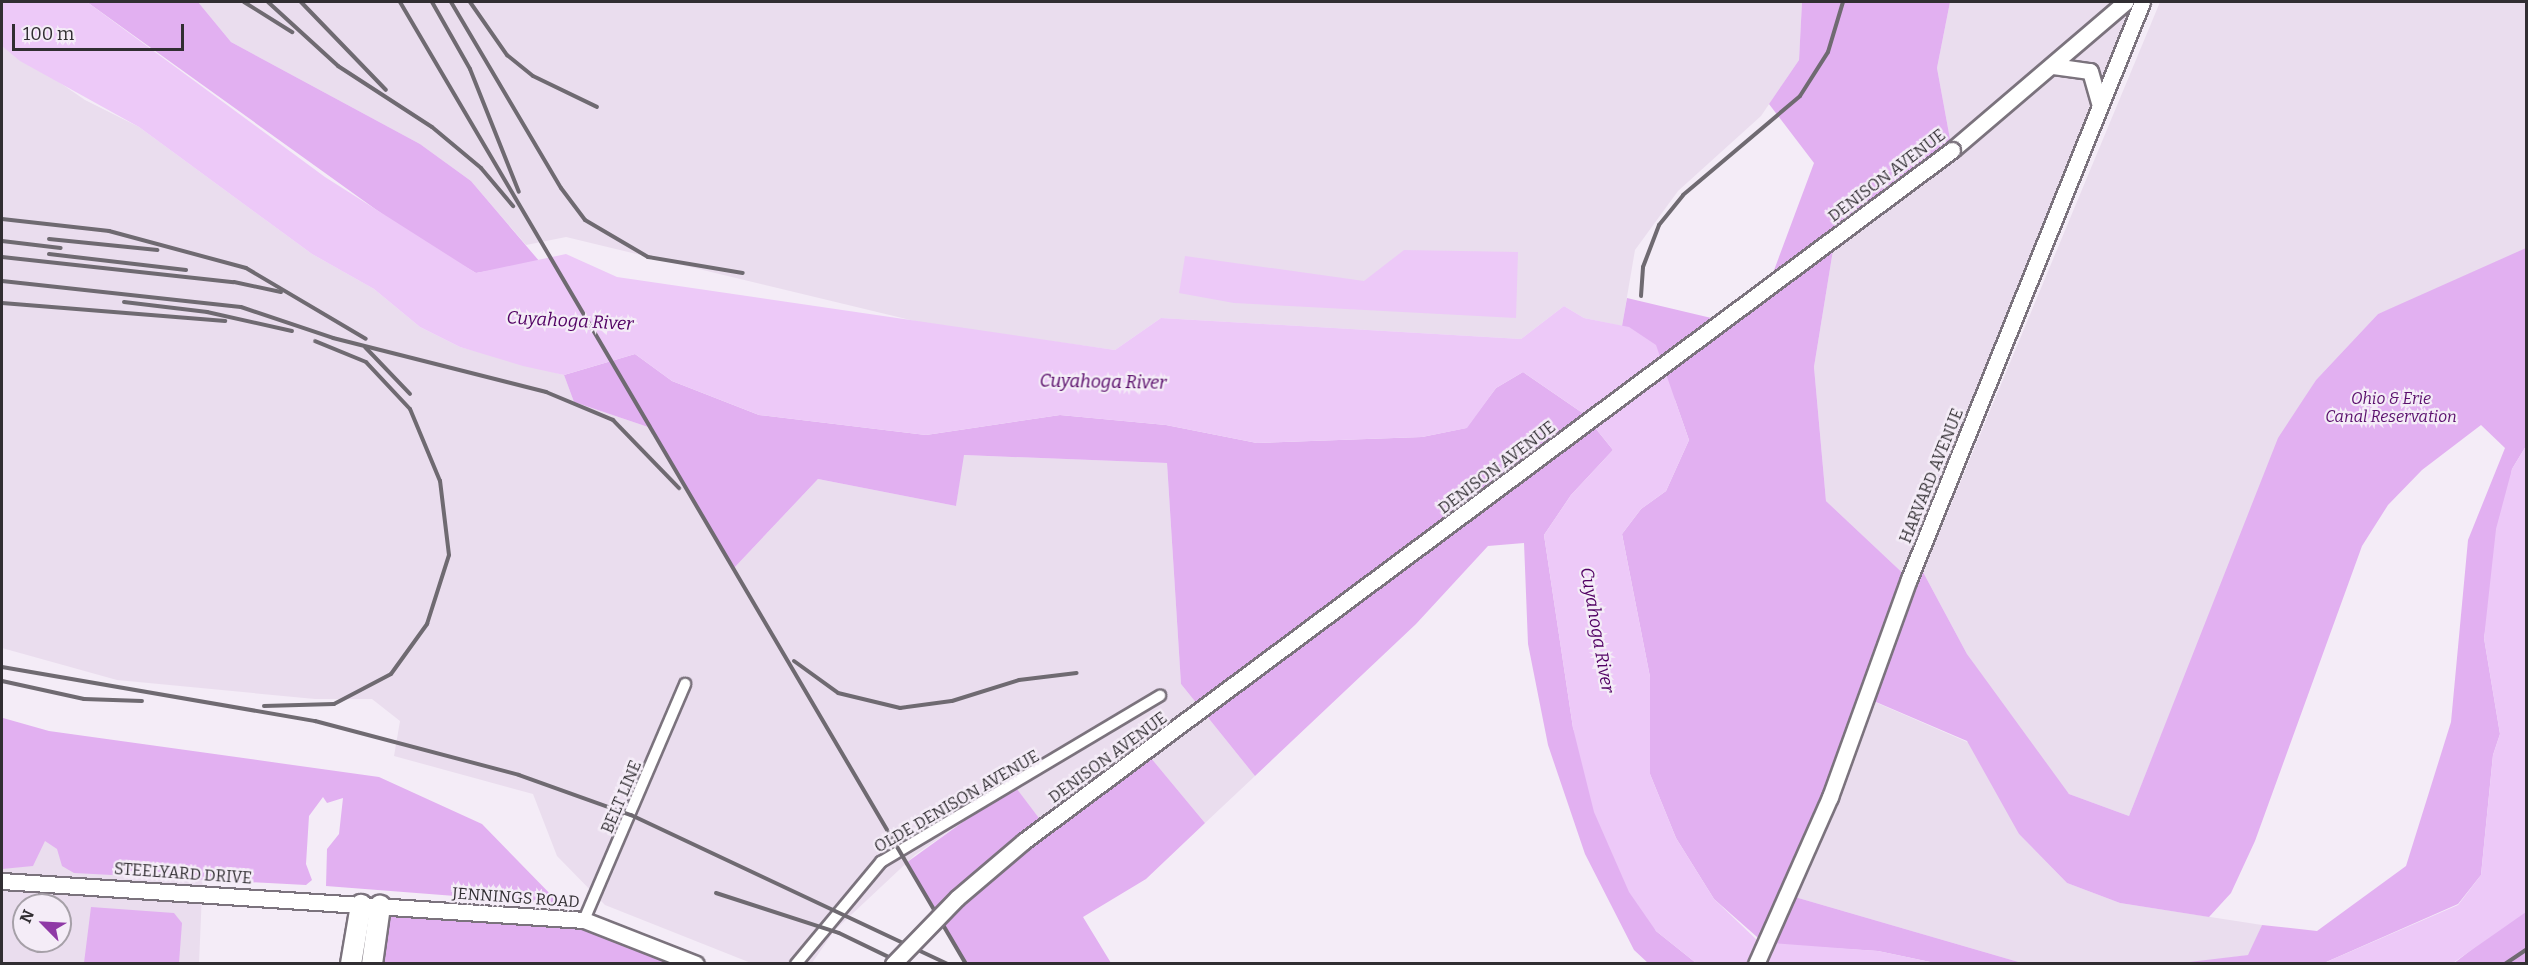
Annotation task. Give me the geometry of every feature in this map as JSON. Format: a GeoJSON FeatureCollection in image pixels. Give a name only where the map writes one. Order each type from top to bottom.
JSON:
{"type":"FeatureCollection","features":[{"type":"Feature","properties":{"kind":"highway"},"geometry":{"type":"LineString","coordinates":[[351,963],[370,906]]}},
{"type":"Feature","properties":{"kind":"highway"},"geometry":{"type":"LineString","coordinates":[[370,906],[372,963]]}},
{"type":"Feature","properties":{"kind":"street","name":"DENISON AVENUE"},"geometry":{"type":"LineString","coordinates":[[893,963],[957,898],[1024,841],[1952,150],[2126,2]]}},
{"type":"Feature","properties":{"kind":"street","name":"HARVARD AVENUE"},"geometry":{"type":"LineString","coordinates":[[1756,963],[1830,797],[1909,579],[2142,2]]}},
{"type":"Feature","properties":{"kind":"street"},"geometry":{"type":"LineString","coordinates":[[2053,66],[2090,71],[2100,106]]}},
{"type":"Feature","properties":{"kind":"street","name":"BELT LINE"},"geometry":{"type":"LineString","coordinates":[[584,920],[685,684]]}},
{"type":"Feature","properties":{"kind":"street","name":"OLDE DENISON AVENUE"},"geometry":{"type":"LineString","coordinates":[[796,963],[881,862],[1160,696]]}},
{"type":"Feature","properties":{"kind":"street","name":"STEELYARD DRIVE"},"geometry":{"type":"LineString","coordinates":[[2,881],[370,906]]}},
{"type":"Feature","properties":{"kind":"street","name":"JENNINGS ROAD"},"geometry":{"type":"LineString","coordinates":[[370,906],[584,920],[696,963]]}},
{"type":"Feature","properties":{"kind":"shaded area"},"geometry":{"type":"Polygon","coordinates":[[[198,2],[1802,2],[1799,60],[1761,116],[1678,191],[1635,250],[1622,326],[1584,318],[1564,306],[1521,339],[1161,318],[1115,350],[927,324],[566,237],[526,245],[471,181],[420,144],[231,42],[198,2]]]}},
{"type":"Feature","properties":{"kind":"shaded area"},"geometry":{"type":"Polygon","coordinates":[[[1950,2],[2142,2],[1909,579],[1826,501],[1814,367],[1835,238],[1952,150],[1937,68],[1950,2]]]}},
{"type":"Feature","properties":{"kind":"shaded area"},"geometry":{"type":"Polygon","coordinates":[[[2160,2],[2526,2],[2526,256],[2378,314],[2316,380],[2280,439],[2129,816],[2069,794],[2039,758],[1967,654],[1923,572],[2160,2]]]}},
{"type":"Feature","properties":{"kind":"shaded area"},"geometry":{"type":"Polygon","coordinates":[[[2,43],[85,100],[139,127],[312,254],[374,289],[420,327],[460,347],[564,375],[574,402],[651,428],[734,568],[818,479],[956,506],[963,455],[1167,463],[1181,684],[1255,776],[1205,823],[1146,752],[1045,826],[1014,786],[915,855],[834,931],[812,963],[751,963],[605,905],[557,856],[533,794],[394,756],[400,721],[372,699],[315,699],[117,680],[2,648],[2,43]]]}},
{"type":"Feature","properties":{"kind":"shaded area"},"geometry":{"type":"Polygon","coordinates":[[[1868,699],[1981,748],[2019,834],[2067,883],[2120,903],[2262,925],[2249,955],[2183,964],[2022,963],[1788,895],[1868,699]]]}},
{"type":"Feature","properties":{"kind":"shaded area"},"geometry":{"type":"Polygon","coordinates":[[[2,748],[207,778],[199,963],[2,963],[2,748]]]}},
{"type":"Feature","properties":{"kind":"green space"},"geometry":{"type":"Polygon","coordinates":[[[87,2],[198,2],[231,42],[420,144],[471,181],[540,262],[476,273],[417,239],[87,2]]]}},
{"type":"Feature","properties":{"kind":"green space","name":"Ohio & Erie Canal Reservation"},"geometry":{"type":"Polygon","coordinates":[[[1802,2],[1950,2],[1937,68],[1952,150],[1835,238],[1814,367],[1826,501],[1909,579],[1914,569],[1923,572],[1967,654],[2069,794],[2129,816],[2278,438],[2316,380],[2378,314],[2526,248],[2526,446],[2512,469],[2484,638],[2500,734],[2493,755],[2481,875],[2458,904],[2324,963],[2181,963],[2248,955],[2262,925],[2317,931],[2406,866],[2451,722],[2468,540],[2505,448],[2481,425],[2422,470],[2388,505],[2362,546],[2255,841],[2231,893],[2209,917],[2120,903],[2067,883],[2019,834],[1967,741],[1869,699],[1788,895],[2022,963],[1935,963],[1878,951],[1765,944],[1714,899],[1676,838],[1650,774],[1650,677],[1622,534],[1641,509],[1666,491],[1689,440],[1675,400],[1622,326],[1627,298],[1724,321],[1767,289],[1814,163],[1769,104],[1799,60],[1802,2]]]}},
{"type":"Feature","properties":{"kind":"green space"},"geometry":{"type":"Polygon","coordinates":[[[635,354],[672,381],[759,415],[926,435],[1060,415],[1166,425],[1257,443],[1422,437],[1466,428],[1496,388],[1523,372],[1584,414],[1613,450],[1571,495],[1544,535],[1573,728],[1656,931],[1696,963],[1648,963],[1634,950],[1585,854],[1548,745],[1528,644],[1524,543],[1488,546],[1416,624],[1255,776],[1181,684],[1167,463],[964,455],[956,506],[818,479],[734,568],[651,428],[574,402],[564,375],[635,354]]]}},
{"type":"Feature","properties":{"kind":"green space"},"geometry":{"type":"Polygon","coordinates":[[[3,718],[49,731],[379,777],[482,824],[560,904],[326,886],[327,849],[339,834],[343,798],[327,803],[323,797],[309,816],[306,864],[312,880],[306,885],[74,873],[62,866],[57,849],[45,841],[33,866],[2,869],[3,718]]]}},
{"type":"Feature","properties":{"kind":"green space"},"geometry":{"type":"Polygon","coordinates":[[[1146,752],[1205,823],[1146,879],[1083,917],[1111,963],[966,963],[906,863],[1014,785],[1045,826],[1146,752]]]}},
{"type":"Feature","properties":{"kind":"green space"},"geometry":{"type":"Polygon","coordinates":[[[380,906],[584,920],[696,964],[372,964],[380,906]]]}},
{"type":"Feature","properties":{"kind":"green space"},"geometry":{"type":"Polygon","coordinates":[[[91,907],[174,913],[182,923],[179,963],[84,963],[91,907]]]}},
{"type":"Feature","properties":{"kind":"green space"},"geometry":{"type":"Polygon","coordinates":[[[2526,912],[2526,963],[2453,964],[2516,915],[2526,912]]]}},
{"type":"Feature","properties":{"kind":"water","name":"Cuyahoga River"},"geometry":{"type":"Polygon","coordinates":[[[2,2],[87,2],[325,177],[476,273],[566,254],[617,277],[1115,350],[1161,318],[1521,339],[1564,306],[1584,318],[1629,327],[1656,345],[1689,440],[1666,491],[1641,509],[1622,534],[1650,677],[1650,774],[1676,838],[1714,899],[1759,942],[1878,951],[1935,963],[1696,963],[1656,931],[1629,892],[1594,812],[1573,728],[1544,535],[1571,495],[1613,450],[1584,414],[1523,372],[1496,388],[1467,428],[1422,437],[1257,443],[1166,425],[1060,415],[926,435],[759,415],[672,381],[635,354],[564,375],[523,366],[460,347],[420,327],[374,289],[312,254],[139,127],[20,61],[2,46],[2,2]]]}},
{"type":"Feature","properties":{"kind":"water"},"geometry":{"type":"Polygon","coordinates":[[[1404,250],[1518,252],[1516,318],[1234,303],[1179,293],[1185,256],[1364,281],[1404,250]]]}},
{"type":"Feature","properties":{"kind":"water"},"geometry":{"type":"Polygon","coordinates":[[[2526,446],[2526,912],[2453,963],[2324,963],[2458,905],[2481,875],[2493,755],[2500,734],[2484,638],[2496,529],[2512,469],[2526,446]]]}},
{"type":"Feature","properties":{"kind":"railway"},"geometry":{"type":"LineString","coordinates":[[244,2],[292,32]]}},
{"type":"Feature","properties":{"kind":"railway"},"geometry":{"type":"LineString","coordinates":[[268,2],[338,66],[432,127],[481,168],[513,206]]}},
{"type":"Feature","properties":{"kind":"railway"},"geometry":{"type":"LineString","coordinates":[[301,2],[386,90]]}},
{"type":"Feature","properties":{"kind":"railway"},"geometry":{"type":"LineString","coordinates":[[400,2],[966,964]]}},
{"type":"Feature","properties":{"kind":"railway"},"geometry":{"type":"LineString","coordinates":[[432,2],[470,69],[519,192]]}},
{"type":"Feature","properties":{"kind":"railway"},"geometry":{"type":"LineString","coordinates":[[451,2],[561,188],[585,220],[648,257],[743,273]]}},
{"type":"Feature","properties":{"kind":"railway"},"geometry":{"type":"LineString","coordinates":[[470,2],[507,55],[533,76],[597,107]]}},
{"type":"Feature","properties":{"kind":"railway"},"geometry":{"type":"LineString","coordinates":[[1641,296],[1643,267],[1659,225],[1683,195],[1800,96],[1828,52],[1843,2]]}},
{"type":"Feature","properties":{"kind":"railway"},"geometry":{"type":"LineString","coordinates":[[2,219],[109,231],[246,268],[366,339]]}},
{"type":"Feature","properties":{"kind":"railway"},"geometry":{"type":"LineString","coordinates":[[49,239],[157,250]]}},
{"type":"Feature","properties":{"kind":"railway"},"geometry":{"type":"LineString","coordinates":[[2,241],[61,248]]}},
{"type":"Feature","properties":{"kind":"railway"},"geometry":{"type":"LineString","coordinates":[[49,254],[186,270]]}},
{"type":"Feature","properties":{"kind":"railway"},"geometry":{"type":"LineString","coordinates":[[2,257],[234,282],[281,292]]}},
{"type":"Feature","properties":{"kind":"railway"},"geometry":{"type":"LineString","coordinates":[[2,281],[241,307],[333,338],[546,392],[613,420],[679,488]]}},
{"type":"Feature","properties":{"kind":"railway"},"geometry":{"type":"LineString","coordinates":[[124,302],[207,312],[292,331]]}},
{"type":"Feature","properties":{"kind":"railway"},"geometry":{"type":"LineString","coordinates":[[2,303],[225,321]]}},
{"type":"Feature","properties":{"kind":"railway"},"geometry":{"type":"LineString","coordinates":[[264,706],[334,704],[391,674],[427,624],[449,555],[440,481],[410,409],[366,362],[315,341]]}},
{"type":"Feature","properties":{"kind":"railway"},"geometry":{"type":"LineString","coordinates":[[365,347],[410,394]]}},
{"type":"Feature","properties":{"kind":"railway"},"geometry":{"type":"LineString","coordinates":[[794,661],[838,693],[900,708],[952,701],[1019,680],[1077,673]]}},
{"type":"Feature","properties":{"kind":"railway"},"geometry":{"type":"LineString","coordinates":[[2,667],[315,721],[519,775],[631,815],[948,964]]}},
{"type":"Feature","properties":{"kind":"railway"},"geometry":{"type":"LineString","coordinates":[[2,681],[84,699],[142,701]]}},
{"type":"Feature","properties":{"kind":"railway"},"geometry":{"type":"LineString","coordinates":[[716,893],[839,933],[903,964]]}},
{"type":"Feature","properties":{"kind":"railway"},"geometry":{"type":"LineString","coordinates":[[2505,964],[2526,950]]}}]}
